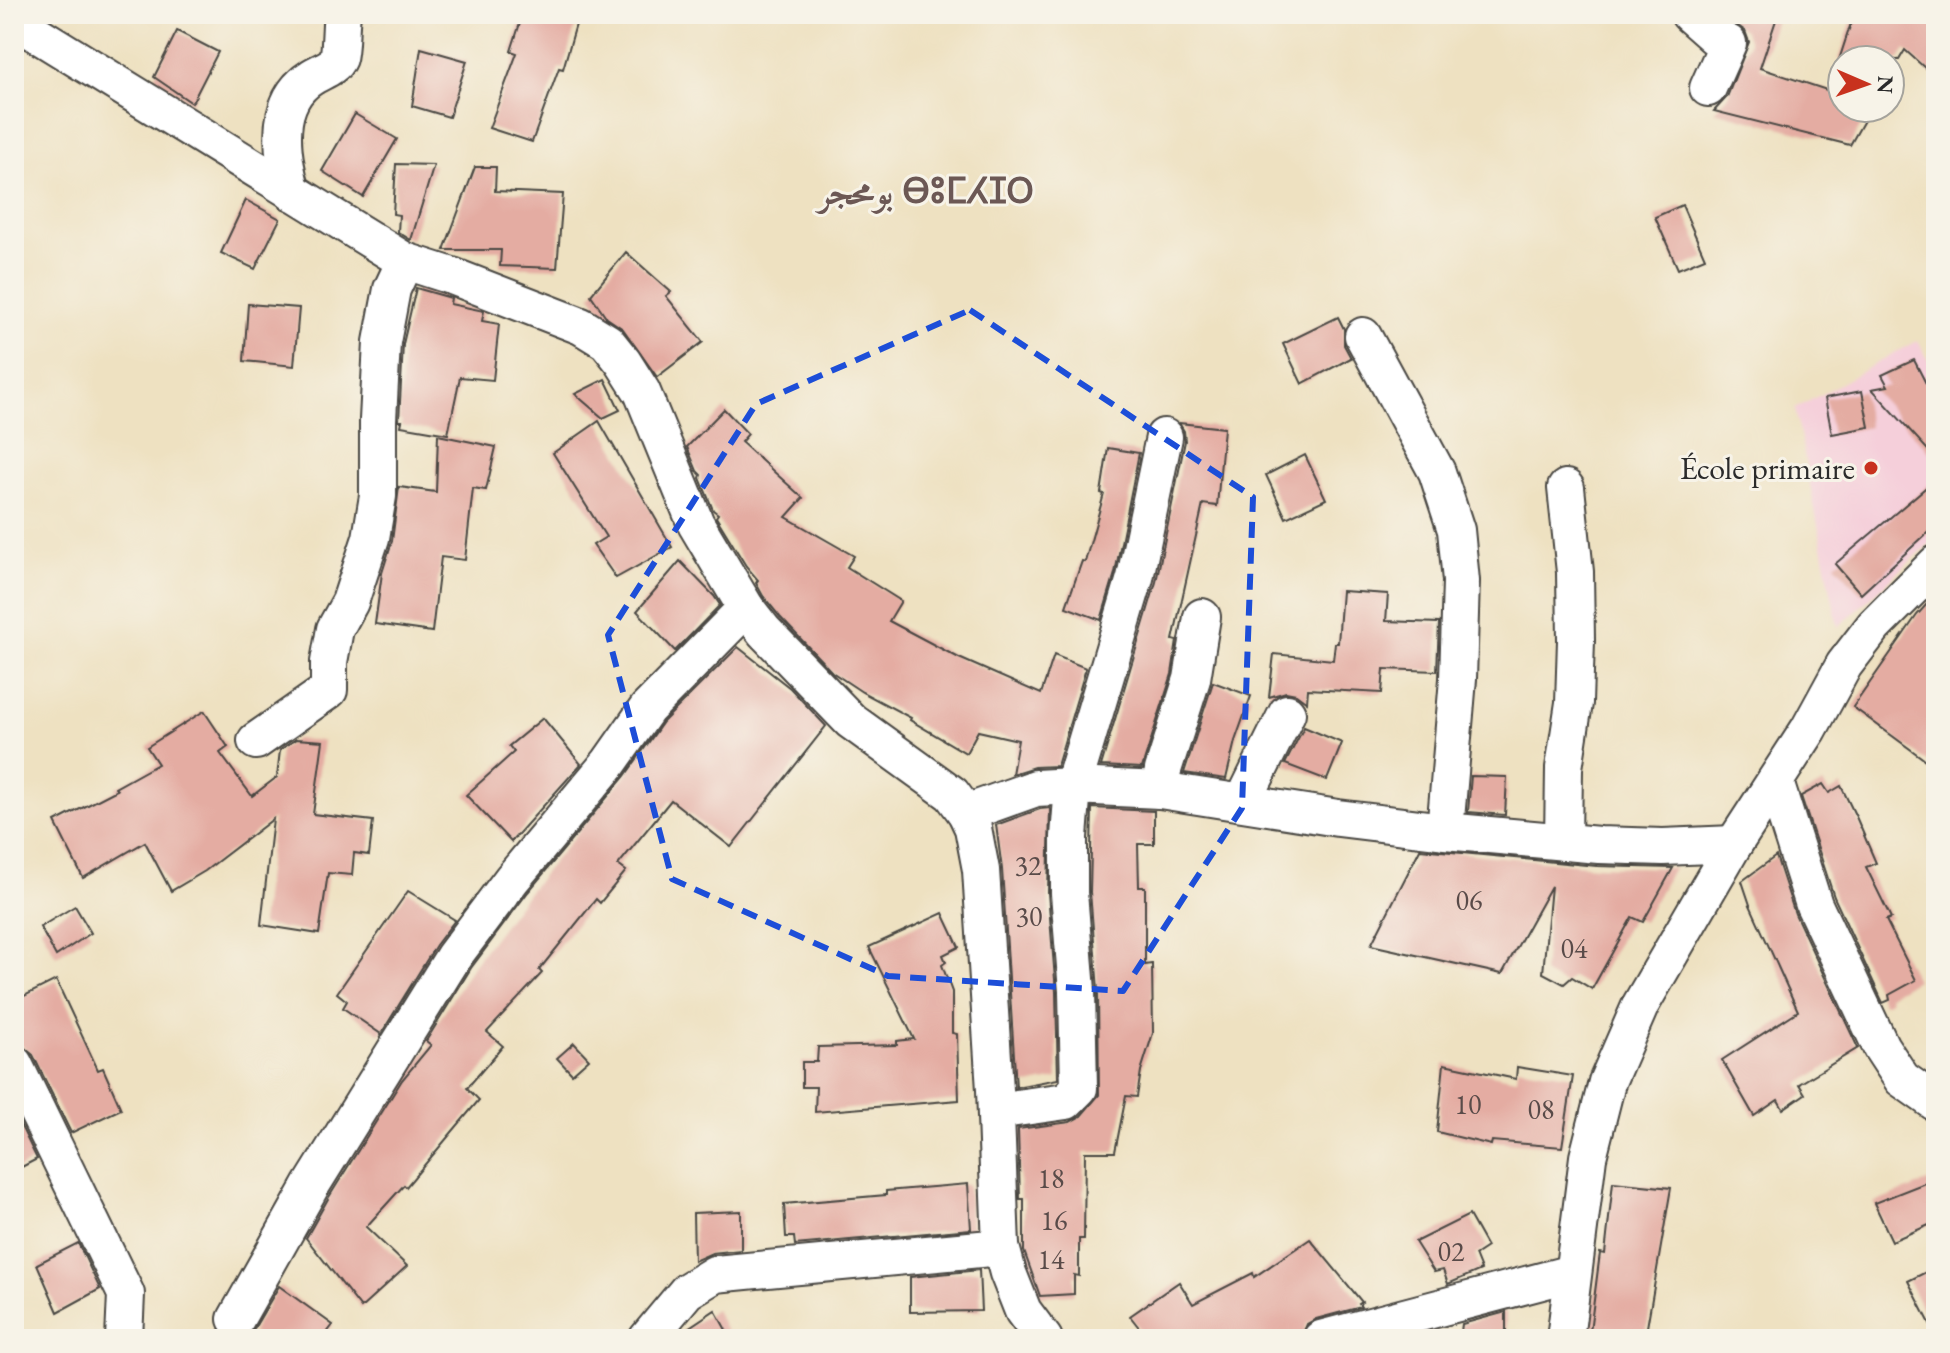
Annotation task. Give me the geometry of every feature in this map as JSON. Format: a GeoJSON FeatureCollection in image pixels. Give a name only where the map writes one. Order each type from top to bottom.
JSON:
{"type":"FeatureCollection","features":[{"type":"Feature","properties":{"kind":"street"},"geometry":{"type":"LineString","coordinates":[[292,192],[282,136],[288,101],[310,78],[331,67],[338,58],[342,14]]}},
{"type":"Feature","properties":{"kind":"street"},"geometry":{"type":"LineString","coordinates":[[1689,14],[1714,36],[1728,43],[1708,88]]}},
{"type":"Feature","properties":{"kind":"street"},"geometry":{"type":"LineString","coordinates":[[14,20],[405,261],[581,326],[607,342],[623,362],[642,392],[696,524],[746,608],[764,631],[851,721],[952,794],[973,828],[981,870],[1001,1247],[1023,1311],[1044,1339]]}},
{"type":"Feature","properties":{"kind":"street"},"geometry":{"type":"LineString","coordinates":[[256,741],[329,690],[329,662],[335,629],[350,602],[371,538],[378,496],[382,342],[392,289],[405,261]]}},
{"type":"Feature","properties":{"kind":"street"},"geometry":{"type":"LineString","coordinates":[[1363,336],[1437,472],[1456,530],[1461,581],[1458,679],[1445,831]]}},
{"type":"Feature","properties":{"kind":"street"},"geometry":{"type":"LineString","coordinates":[[996,1111],[1066,1101],[1079,1088],[1077,991],[1069,893],[1073,786],[1135,578],[1164,437]]}},
{"type":"Feature","properties":{"kind":"street"},"geometry":{"type":"LineString","coordinates":[[1563,842],[1564,768],[1574,703],[1576,640],[1575,572],[1566,488]]}},
{"type":"Feature","properties":{"kind":"street"},"geometry":{"type":"LineString","coordinates":[[1565,1339],[1588,1157],[1607,1082],[1641,1004],[1734,844],[1809,729],[1844,665],[1874,626],[1936,564]]}},
{"type":"Feature","properties":{"kind":"street"},"geometry":{"type":"LineString","coordinates":[[236,1319],[311,1186],[454,956],[512,879],[609,763],[647,709],[746,608]]}},
{"type":"Feature","properties":{"kind":"street"},"geometry":{"type":"LineString","coordinates":[[1160,790],[1163,770],[1192,679],[1202,617]]}},
{"type":"Feature","properties":{"kind":"street"},"geometry":{"type":"LineString","coordinates":[[1243,802],[1287,713]]}},
{"type":"Feature","properties":{"kind":"street"},"geometry":{"type":"LineString","coordinates":[[1775,782],[1814,905],[1881,1047],[1902,1079],[1936,1103]]}},
{"type":"Feature","properties":{"kind":"street"},"geometry":{"type":"LineString","coordinates":[[966,813],[1036,788],[1073,786],[1160,790],[1338,818],[1563,842],[1663,847],[1734,844]]}},
{"type":"Feature","properties":{"kind":"street"},"geometry":{"type":"LineString","coordinates":[[14,1064],[126,1294],[124,1339]]}},
{"type":"Feature","properties":{"kind":"street"},"geometry":{"type":"LineString","coordinates":[[647,1339],[687,1291],[715,1274],[1001,1247]]}},
{"type":"Feature","properties":{"kind":"street"},"geometry":{"type":"LineString","coordinates":[[1321,1339],[1572,1273]]}},
{"type":"Feature","properties":{"kind":"highlighted area"},"geometry":{"type":"Polygon","coordinates":[[[970,310],[1253,497],[1242,808],[1123,991],[888,976],[672,879],[608,635],[756,404],[970,310]]]}},
{"type":"Feature","properties":{"kind":"shaded area","name":"École primaire"},"geometry":{"type":"Polygon","coordinates":[[[1918,340],[1936,375],[1936,538],[1838,627],[1795,409],[1918,340]]]}},
{"type":"Feature","properties":{"kind":"building"},"geometry":{"type":"Polygon","coordinates":[[[523,14],[579,14],[563,69],[559,68],[532,142],[489,128],[517,53],[511,51],[523,14]]]}},
{"type":"Feature","properties":{"kind":"building"},"geometry":{"type":"Polygon","coordinates":[[[1721,14],[1778,14],[1760,68],[1826,90],[1826,124],[1862,124],[1850,145],[1714,111],[1727,97],[1749,42],[1745,31],[1721,14]]]}},
{"type":"Feature","properties":{"kind":"building"},"geometry":{"type":"Polygon","coordinates":[[[1854,14],[1925,14],[1936,23],[1936,78],[1906,51],[1906,44],[1844,44],[1854,14]]]}},
{"type":"Feature","properties":{"kind":"building"},"geometry":{"type":"Polygon","coordinates":[[[177,31],[218,52],[192,103],[154,77],[177,31]]]}},
{"type":"Feature","properties":{"kind":"building"},"geometry":{"type":"Polygon","coordinates":[[[421,48],[467,61],[449,117],[412,106],[421,48]]]}},
{"type":"Feature","properties":{"kind":"building"},"geometry":{"type":"Polygon","coordinates":[[[355,114],[397,139],[363,197],[322,171],[355,114]]]}},
{"type":"Feature","properties":{"kind":"building"},"geometry":{"type":"Polygon","coordinates":[[[396,164],[434,165],[411,240],[398,232],[399,215],[393,214],[396,164]]]}},
{"type":"Feature","properties":{"kind":"building"},"geometry":{"type":"Polygon","coordinates":[[[475,167],[496,167],[495,191],[563,194],[557,268],[500,266],[501,250],[444,250],[475,167]]]}},
{"type":"Feature","properties":{"kind":"building"},"geometry":{"type":"Polygon","coordinates":[[[246,200],[280,219],[255,269],[221,253],[246,200]]]}},
{"type":"Feature","properties":{"kind":"building"},"geometry":{"type":"Polygon","coordinates":[[[1682,205],[1705,258],[1678,269],[1655,217],[1682,205]]]}},
{"type":"Feature","properties":{"kind":"building"},"geometry":{"type":"Polygon","coordinates":[[[626,252],[671,292],[666,296],[703,342],[657,377],[623,329],[607,318],[591,295],[626,252]]]}},
{"type":"Feature","properties":{"kind":"building"},"geometry":{"type":"Polygon","coordinates":[[[416,288],[451,298],[450,304],[484,311],[482,321],[499,324],[493,380],[460,377],[448,434],[401,426],[402,421],[399,421],[403,344],[416,288]]]}},
{"type":"Feature","properties":{"kind":"building"},"geometry":{"type":"Polygon","coordinates":[[[248,304],[299,308],[294,366],[244,361],[248,304]]]}},
{"type":"Feature","properties":{"kind":"building"},"geometry":{"type":"Polygon","coordinates":[[[1338,317],[1344,329],[1344,345],[1351,358],[1302,384],[1283,344],[1338,317]]]}},
{"type":"Feature","properties":{"kind":"building"},"geometry":{"type":"Polygon","coordinates":[[[1914,360],[1936,403],[1936,459],[1872,389],[1888,386],[1882,375],[1914,360]]]}},
{"type":"Feature","properties":{"kind":"building"},"geometry":{"type":"Polygon","coordinates":[[[605,379],[620,410],[603,418],[575,394],[605,379]]]}},
{"type":"Feature","properties":{"kind":"building"},"geometry":{"type":"Polygon","coordinates":[[[1862,391],[1869,427],[1832,434],[1825,398],[1862,391]]]}},
{"type":"Feature","properties":{"kind":"building"},"geometry":{"type":"Polygon","coordinates":[[[724,409],[748,434],[741,442],[803,498],[786,517],[854,556],[847,567],[901,601],[889,621],[959,658],[1041,694],[1054,655],[1086,668],[1057,766],[1034,767],[1012,774],[1018,740],[978,731],[966,753],[832,672],[780,617],[763,596],[756,583],[758,580],[716,517],[718,514],[713,510],[687,447],[724,409]]]}},
{"type":"Feature","properties":{"kind":"building"},"geometry":{"type":"Polygon","coordinates":[[[599,421],[672,547],[616,578],[593,545],[606,537],[553,453],[599,421]]]}},
{"type":"Feature","properties":{"kind":"building"},"geometry":{"type":"Polygon","coordinates":[[[1179,423],[1224,428],[1217,506],[1203,504],[1173,640],[1177,641],[1172,674],[1142,768],[1101,766],[1156,582],[1185,441],[1179,423]]]}},
{"type":"Feature","properties":{"kind":"building"},"geometry":{"type":"Polygon","coordinates":[[[438,435],[496,447],[486,490],[473,488],[465,560],[441,557],[432,632],[375,624],[382,573],[392,541],[399,487],[436,492],[438,435]]]}},
{"type":"Feature","properties":{"kind":"building"},"geometry":{"type":"Polygon","coordinates":[[[1108,448],[1139,453],[1115,573],[1101,620],[1066,607],[1082,561],[1085,562],[1104,494],[1101,493],[1108,448]]]}},
{"type":"Feature","properties":{"kind":"building"},"geometry":{"type":"Polygon","coordinates":[[[1305,455],[1326,499],[1286,518],[1266,475],[1305,455]]]}},
{"type":"Feature","properties":{"kind":"building"},"geometry":{"type":"Polygon","coordinates":[[[1936,479],[1936,525],[1861,594],[1835,564],[1936,479]]]}},
{"type":"Feature","properties":{"kind":"building"},"geometry":{"type":"Polygon","coordinates":[[[680,561],[720,605],[675,651],[637,611],[680,561]]]}},
{"type":"Feature","properties":{"kind":"building"},"geometry":{"type":"Polygon","coordinates":[[[1342,591],[1388,594],[1386,621],[1439,623],[1437,671],[1384,669],[1382,693],[1308,689],[1307,702],[1296,694],[1286,692],[1269,697],[1274,654],[1333,660],[1335,643],[1338,643],[1342,591]]]}},
{"type":"Feature","properties":{"kind":"building"},"geometry":{"type":"Polygon","coordinates":[[[1936,594],[1936,768],[1853,707],[1917,615],[1936,594]]]}},
{"type":"Feature","properties":{"kind":"building"},"geometry":{"type":"Polygon","coordinates":[[[738,647],[790,688],[826,726],[731,847],[671,800],[618,865],[626,871],[600,903],[596,899],[539,970],[542,973],[487,1032],[503,1046],[467,1088],[479,1100],[406,1187],[404,1185],[366,1227],[407,1266],[361,1308],[306,1238],[329,1197],[402,1080],[431,1045],[426,1041],[471,968],[528,892],[625,776],[663,722],[738,647]]]}},
{"type":"Feature","properties":{"kind":"building"},"geometry":{"type":"Polygon","coordinates":[[[1213,682],[1251,696],[1226,779],[1184,773],[1213,682]]]}},
{"type":"Feature","properties":{"kind":"building"},"geometry":{"type":"Polygon","coordinates":[[[204,711],[228,747],[220,753],[252,796],[277,777],[280,750],[296,739],[323,741],[313,814],[373,821],[369,855],[354,853],[352,875],[328,873],[319,934],[261,925],[273,819],[205,871],[171,891],[145,842],[83,878],[55,822],[117,790],[115,788],[158,764],[147,747],[204,711]]]}},
{"type":"Feature","properties":{"kind":"building"},"geometry":{"type":"Polygon","coordinates":[[[543,718],[581,764],[511,842],[466,795],[514,752],[509,746],[543,718]]]}},
{"type":"Feature","properties":{"kind":"building"},"geometry":{"type":"Polygon","coordinates":[[[1304,727],[1342,743],[1327,780],[1285,764],[1304,727]]]}},
{"type":"Feature","properties":{"kind":"building"},"geometry":{"type":"Polygon","coordinates":[[[1471,776],[1507,777],[1505,815],[1468,812],[1471,776]]]}},
{"type":"Feature","properties":{"kind":"building"},"geometry":{"type":"Polygon","coordinates":[[[1823,784],[1829,793],[1841,786],[1857,819],[1876,863],[1866,867],[1891,918],[1886,920],[1916,980],[1889,995],[1890,1000],[1883,1003],[1834,897],[1801,796],[1823,784]]]}},
{"type":"Feature","properties":{"kind":"building"},"geometry":{"type":"Polygon","coordinates":[[[1050,808],[1048,893],[1056,992],[1058,1079],[1016,1087],[1002,869],[996,825],[1050,808]]]}},
{"type":"Feature","properties":{"kind":"building"},"geometry":{"type":"Polygon","coordinates":[[[1092,808],[1154,811],[1154,844],[1138,844],[1139,887],[1145,887],[1145,965],[1152,964],[1153,1033],[1141,1071],[1137,1097],[1126,1096],[1115,1152],[1085,1152],[1084,1239],[1079,1239],[1079,1276],[1074,1275],[1074,1294],[1040,1296],[1024,1251],[1024,1199],[1020,1199],[1018,1129],[1070,1122],[1081,1116],[1099,1095],[1098,990],[1090,892],[1092,808]]]}},
{"type":"Feature","properties":{"kind":"building"},"geometry":{"type":"Polygon","coordinates":[[[1420,849],[1597,866],[1673,868],[1643,922],[1632,917],[1592,989],[1572,977],[1564,984],[1543,973],[1551,886],[1502,974],[1371,945],[1420,849]]]}},
{"type":"Feature","properties":{"kind":"building"},"geometry":{"type":"Polygon","coordinates":[[[1776,856],[1795,914],[1858,1048],[1799,1084],[1805,1094],[1783,1109],[1778,1100],[1754,1116],[1722,1060],[1798,1011],[1742,881],[1776,856]]]}},
{"type":"Feature","properties":{"kind":"building"},"geometry":{"type":"Polygon","coordinates":[[[408,891],[455,920],[381,1034],[343,1008],[347,1001],[337,993],[408,891]]]}},
{"type":"Feature","properties":{"kind":"building"},"geometry":{"type":"Polygon","coordinates":[[[75,906],[91,933],[56,956],[40,927],[75,906]]]}},
{"type":"Feature","properties":{"kind":"building"},"geometry":{"type":"Polygon","coordinates":[[[943,913],[959,947],[943,955],[946,962],[942,965],[952,992],[952,1033],[957,1034],[959,1100],[815,1112],[816,1087],[802,1087],[802,1062],[817,1062],[818,1047],[897,1045],[897,1041],[914,1039],[869,947],[943,913]]]}},
{"type":"Feature","properties":{"kind":"building"},"geometry":{"type":"Polygon","coordinates":[[[56,980],[98,1070],[103,1068],[121,1109],[71,1133],[33,1055],[14,1039],[14,1001],[56,980]]]}},
{"type":"Feature","properties":{"kind":"building"},"geometry":{"type":"Polygon","coordinates":[[[574,1043],[589,1059],[572,1074],[557,1058],[574,1043]]]}},
{"type":"Feature","properties":{"kind":"building"},"geometry":{"type":"Polygon","coordinates":[[[1444,1064],[1516,1079],[1517,1067],[1573,1076],[1562,1147],[1492,1141],[1491,1145],[1437,1132],[1444,1064]]]}},
{"type":"Feature","properties":{"kind":"building"},"geometry":{"type":"Polygon","coordinates":[[[14,1112],[37,1159],[14,1171],[14,1112]]]}},
{"type":"Feature","properties":{"kind":"building"},"geometry":{"type":"Polygon","coordinates":[[[1930,1181],[1936,1193],[1936,1222],[1892,1241],[1874,1203],[1930,1181]]]}},
{"type":"Feature","properties":{"kind":"building"},"geometry":{"type":"Polygon","coordinates":[[[1613,1182],[1671,1188],[1645,1339],[1589,1339],[1600,1253],[1605,1254],[1613,1182]]]}},
{"type":"Feature","properties":{"kind":"building"},"geometry":{"type":"Polygon","coordinates":[[[968,1184],[971,1229],[795,1245],[794,1237],[786,1237],[784,1204],[968,1184]]]}},
{"type":"Feature","properties":{"kind":"building"},"geometry":{"type":"Polygon","coordinates":[[[741,1211],[741,1250],[712,1253],[694,1261],[693,1213],[741,1211]]]}},
{"type":"Feature","properties":{"kind":"building"},"geometry":{"type":"Polygon","coordinates":[[[1469,1215],[1487,1247],[1475,1255],[1481,1270],[1448,1284],[1443,1270],[1434,1272],[1415,1242],[1469,1215]]]}},
{"type":"Feature","properties":{"kind":"building"},"geometry":{"type":"Polygon","coordinates":[[[1310,1239],[1362,1302],[1359,1304],[1361,1307],[1307,1324],[1301,1339],[1148,1339],[1130,1316],[1179,1282],[1193,1304],[1253,1273],[1254,1277],[1310,1239]]]}},
{"type":"Feature","properties":{"kind":"building"},"geometry":{"type":"Polygon","coordinates":[[[78,1243],[100,1289],[58,1312],[37,1264],[78,1243]]]}},
{"type":"Feature","properties":{"kind":"building"},"geometry":{"type":"Polygon","coordinates":[[[1936,1267],[1936,1335],[1908,1281],[1936,1267]]]}},
{"type":"Feature","properties":{"kind":"building"},"geometry":{"type":"Polygon","coordinates":[[[979,1270],[981,1311],[910,1312],[910,1277],[979,1270]]]}},
{"type":"Feature","properties":{"kind":"building"},"geometry":{"type":"Polygon","coordinates":[[[279,1286],[333,1325],[322,1339],[261,1339],[252,1332],[279,1286]]]}},
{"type":"Feature","properties":{"kind":"building"},"geometry":{"type":"Polygon","coordinates":[[[715,1310],[731,1339],[674,1339],[679,1334],[715,1310]]]}},
{"type":"Feature","properties":{"kind":"building"},"geometry":{"type":"Polygon","coordinates":[[[1506,1312],[1506,1339],[1460,1339],[1462,1324],[1506,1312]]]}},
{"type":"Feature","properties":{"kind":"place","name":"École primaire"},"geometry":{"type":"Point","coordinates":[1871,468]}},
{"type":"Feature","properties":{"kind":"district","name":"بومحجر ⴱⵓⵎⵃⵊⵔ"},"geometry":{"type":"Point","coordinates":[926,190]}}]}
